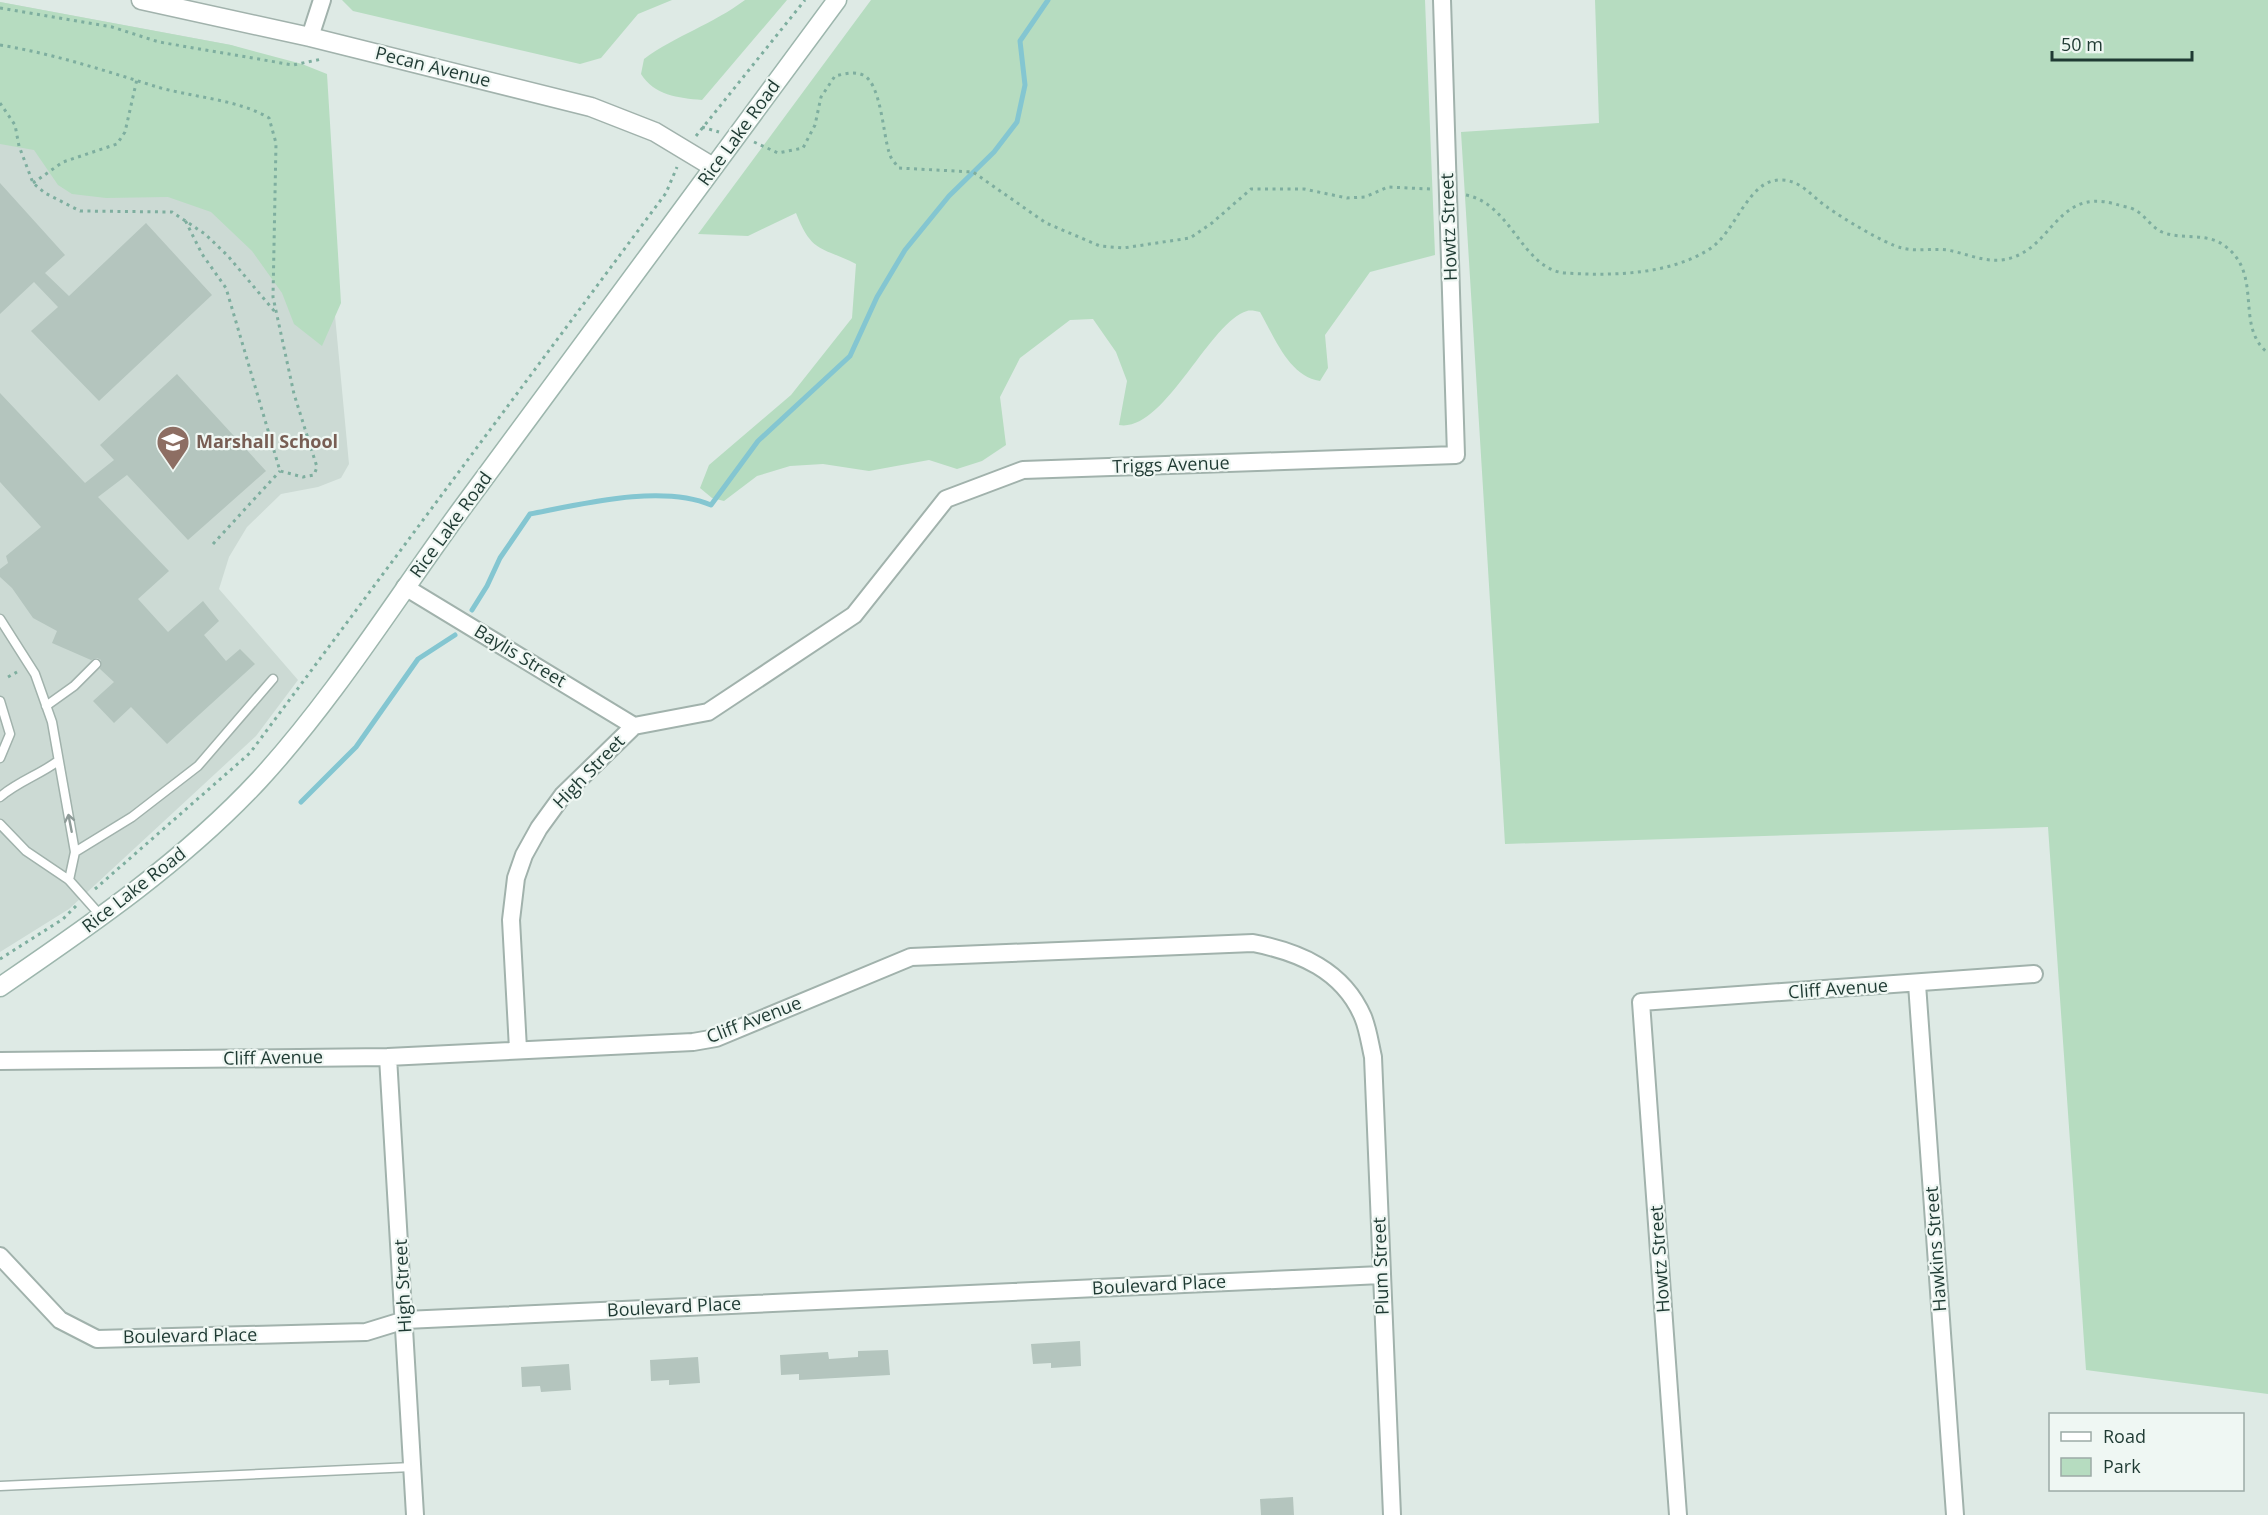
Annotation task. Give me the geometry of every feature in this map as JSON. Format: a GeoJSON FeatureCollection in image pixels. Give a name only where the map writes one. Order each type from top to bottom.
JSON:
{"type":"FeatureCollection","features":[{"type":"Feature","properties":{"kind":"main road","name":"Pecan Avenue"},"geometry":{"type":"LineString","coordinates":[[141,0],[333,42],[591,107],[655,132],[713,167]]}},
{"type":"Feature","properties":{"kind":"main road","name":"Rice Lake Road"},"geometry":{"type":"LineString","coordinates":[[0,987],[103,917],[185,851],[260,779],[316,712],[405,587],[837,0]]}},
{"type":"Feature","properties":{"kind":"street"},"geometry":{"type":"LineString","coordinates":[[310,37],[321,0]]}},
{"type":"Feature","properties":{"kind":"street","name":"Howtz Street"},"geometry":{"type":"LineString","coordinates":[[1442,0],[1456,455]]}},
{"type":"Feature","properties":{"kind":"street","name":"Triggs Avenue"},"geometry":{"type":"LineString","coordinates":[[913,543],[946,499],[1023,470],[1456,455]]}},
{"type":"Feature","properties":{"kind":"street","name":"High Street"},"geometry":{"type":"LineString","coordinates":[[518,1049],[512,920],[516,878],[524,855],[563,795],[634,726],[708,712],[854,615],[913,543]]}},
{"type":"Feature","properties":{"kind":"street","name":"Baylis Street"},"geometry":{"type":"LineString","coordinates":[[405,587],[634,726]]}},
{"type":"Feature","properties":{"kind":"street","name":"Cliff Avenue"},"geometry":{"type":"LineString","coordinates":[[0,1061],[388,1057],[693,1042],[716,1038],[911,957],[1253,943],[1284,949],[1312,961],[1337,979],[1363,1017]]}},
{"type":"Feature","properties":{"kind":"street","name":"Cliff Avenue"},"geometry":{"type":"LineString","coordinates":[[1641,1002],[2034,974]]}},
{"type":"Feature","properties":{"kind":"street","name":"Hawkins Street"},"geometry":{"type":"LineString","coordinates":[[1917,984],[1955,1515]]}},
{"type":"Feature","properties":{"kind":"street","name":"Howtz Street"},"geometry":{"type":"LineString","coordinates":[[1641,1002],[1678,1515]]}},
{"type":"Feature","properties":{"kind":"street","name":"Plum Street"},"geometry":{"type":"LineString","coordinates":[[1363,1017],[1373,1057],[1392,1515]]}},
{"type":"Feature","properties":{"kind":"street","name":"High Street"},"geometry":{"type":"LineString","coordinates":[[388,1057],[415,1515]]}},
{"type":"Feature","properties":{"kind":"street","name":"Boulevard Place"},"geometry":{"type":"LineString","coordinates":[[0,1256],[60,1320],[97,1339],[366,1332],[405,1320],[1382,1275]]}},
{"type":"Feature","properties":{"kind":"lane"},"geometry":{"type":"LineString","coordinates":[[0,619],[31,666],[52,722],[75,852],[69,880]]}},
{"type":"Feature","properties":{"kind":"lane"},"geometry":{"type":"LineString","coordinates":[[46,706],[75,686],[96,664]]}},
{"type":"Feature","properties":{"kind":"lane"},"geometry":{"type":"LineString","coordinates":[[75,852],[132,817],[198,766],[273,679]]}},
{"type":"Feature","properties":{"kind":"lane"},"geometry":{"type":"LineString","coordinates":[[0,701],[10,734],[0,758]]}},
{"type":"Feature","properties":{"kind":"lane"},"geometry":{"type":"LineString","coordinates":[[0,797],[12,786],[39,775],[58,761]]}},
{"type":"Feature","properties":{"kind":"lane"},"geometry":{"type":"LineString","coordinates":[[0,824],[26,852],[69,880],[103,917]]}},
{"type":"Feature","properties":{"kind":"lane"},"geometry":{"type":"LineString","coordinates":[[0,1486],[412,1467]]}},
{"type":"Feature","properties":{"kind":"path"},"geometry":{"type":"LineString","coordinates":[[702,127],[805,0]]}},
{"type":"Feature","properties":{"kind":"path"},"geometry":{"type":"LineString","coordinates":[[0,8],[112,27],[159,42],[293,65],[313,63],[325,58],[333,42]]}},
{"type":"Feature","properties":{"kind":"path"},"geometry":{"type":"LineString","coordinates":[[0,45],[79,61],[248,109],[269,118],[276,143],[273,297],[302,424],[317,467],[314,475],[303,477],[280,471]]}},
{"type":"Feature","properties":{"kind":"path"},"geometry":{"type":"LineString","coordinates":[[760,144],[778,153],[803,148],[815,125],[821,97],[835,76],[850,72],[862,74],[871,82],[877,95],[889,155],[899,168],[973,172],[1029,213],[1100,246],[1123,248],[1190,238],[1212,223],[1251,189],[1304,189],[1347,198],[1365,197],[1388,188],[1448,191],[1475,197],[1501,217],[1539,264],[1563,273],[1633,272],[1664,267],[1707,251],[1723,238],[1752,194],[1765,182],[1781,180],[1800,184],[1827,207],[1899,248],[1919,251],[1945,250],[1996,260],[2023,255],[2080,202],[2104,201],[2136,210],[2162,233],[2196,237],[2224,245],[2237,259],[2248,281],[2251,327],[2259,346],[2268,353]]}},
{"type":"Feature","properties":{"kind":"path"},"geometry":{"type":"LineString","coordinates":[[33,183],[63,162],[117,144],[125,132],[137,79]]}},
{"type":"Feature","properties":{"kind":"path"},"geometry":{"type":"LineString","coordinates":[[0,103],[15,124],[19,146],[33,183],[45,193],[80,211],[172,212],[228,256],[276,314]]}},
{"type":"Feature","properties":{"kind":"path"},"geometry":{"type":"LineString","coordinates":[[100,884],[185,813],[250,753],[666,193],[671,176]]}},
{"type":"Feature","properties":{"kind":"path"},"geometry":{"type":"LineString","coordinates":[[185,220],[202,254],[226,288],[280,471]]}},
{"type":"Feature","properties":{"kind":"path"},"geometry":{"type":"LineString","coordinates":[[213,544],[280,471]]}},
{"type":"Feature","properties":{"kind":"path"},"geometry":{"type":"LineString","coordinates":[[8,677],[17,672]]}},
{"type":"Feature","properties":{"kind":"path"},"geometry":{"type":"LineString","coordinates":[[0,959],[63,919],[67,913]]}},
{"type":"Feature","properties":{"kind":"shaded area","name":"Marshall School"},"geometry":{"type":"Polygon","coordinates":[[[0,2],[231,45],[312,72],[349,464],[341,478],[318,487],[281,494],[247,527],[229,557],[219,589],[298,680],[256,736],[69,909],[0,952],[0,2]]]}},
{"type":"Feature","properties":{"kind":"green space"},"geometry":{"type":"Polygon","coordinates":[[[342,0],[672,0],[638,14],[601,58],[580,64],[353,11],[342,0]]]}},
{"type":"Feature","properties":{"kind":"green space"},"geometry":{"type":"Polygon","coordinates":[[[745,0],[787,0],[702,100],[667,94],[646,81],[641,74],[644,59],[745,0]]]}},
{"type":"Feature","properties":{"kind":"green space"},"geometry":{"type":"Polygon","coordinates":[[[871,0],[1425,0],[1435,255],[1370,272],[1325,335],[1328,368],[1320,381],[1309,378],[1291,364],[1260,312],[1248,311],[1232,319],[1153,412],[1136,423],[1119,425],[1127,381],[1116,352],[1093,319],[1070,320],[1020,358],[1000,397],[1006,445],[982,461],[957,469],[929,460],[869,471],[823,464],[790,466],[757,476],[724,501],[712,498],[700,488],[709,465],[791,395],[852,318],[856,264],[826,251],[813,242],[807,236],[796,213],[748,236],[698,234],[871,0]]]}},
{"type":"Feature","properties":{"kind":"green space"},"geometry":{"type":"Polygon","coordinates":[[[1595,0],[2268,0],[2268,1394],[2086,1370],[2048,827],[1505,844],[1461,132],[1599,123],[1595,0]]]}},
{"type":"Feature","properties":{"kind":"green space"},"geometry":{"type":"Polygon","coordinates":[[[0,2],[231,45],[302,64],[327,74],[341,303],[322,346],[294,324],[282,293],[252,251],[211,212],[168,197],[106,198],[72,194],[58,185],[34,150],[0,144],[0,2]]]}},
{"type":"Feature","properties":{"kind":"building"},"geometry":{"type":"Polygon","coordinates":[[[0,183],[65,255],[45,273],[69,296],[146,223],[212,295],[99,401],[31,331],[58,307],[34,282],[0,314],[0,183]]]}},
{"type":"Feature","properties":{"kind":"building","name":"Marshall School"},"geometry":{"type":"Polygon","coordinates":[[[177,374],[266,471],[188,540],[127,475],[98,497],[169,571],[138,599],[168,632],[203,601],[219,621],[204,635],[226,661],[240,649],[255,664],[167,744],[131,707],[114,723],[93,701],[114,682],[100,669],[101,660],[97,658],[91,660],[52,643],[57,631],[33,618],[12,588],[0,577],[0,569],[8,563],[6,556],[41,527],[0,482],[0,393],[85,483],[114,460],[100,445],[177,374]]]}},
{"type":"Feature","properties":{"kind":"building"},"geometry":{"type":"Polygon","coordinates":[[[1080,1341],[1081,1366],[1051,1368],[1051,1363],[1033,1364],[1031,1344],[1080,1341]]]}},
{"type":"Feature","properties":{"kind":"building"},"geometry":{"type":"Polygon","coordinates":[[[888,1350],[890,1375],[799,1380],[799,1374],[781,1375],[780,1355],[828,1352],[829,1359],[858,1357],[858,1351],[888,1350]]]}},
{"type":"Feature","properties":{"kind":"building"},"geometry":{"type":"Polygon","coordinates":[[[698,1357],[700,1383],[669,1385],[669,1380],[651,1381],[650,1360],[698,1357]]]}},
{"type":"Feature","properties":{"kind":"building"},"geometry":{"type":"Polygon","coordinates":[[[569,1364],[571,1390],[541,1392],[540,1386],[522,1387],[521,1367],[569,1364]]]}},
{"type":"Feature","properties":{"kind":"building"},"geometry":{"type":"Polygon","coordinates":[[[1293,1497],[1294,1515],[1261,1515],[1260,1499],[1293,1497]]]}},
{"type":"Feature","properties":{"kind":"waterway"},"geometry":{"type":"LineString","coordinates":[[472,610],[487,586],[500,558],[530,514],[597,501],[645,496],[669,496],[711,505],[758,441],[850,356],[877,297],[905,250],[949,196],[994,152],[1017,122],[1025,85],[1020,41],[1048,0]]}},
{"type":"Feature","properties":{"kind":"waterway"},"geometry":{"type":"LineString","coordinates":[[301,802],[356,747],[418,659],[455,635]]}},
{"type":"Feature","properties":{"kind":"place","name":"Marshall School"},"geometry":{"type":"Point","coordinates":[173,471]}}]}
